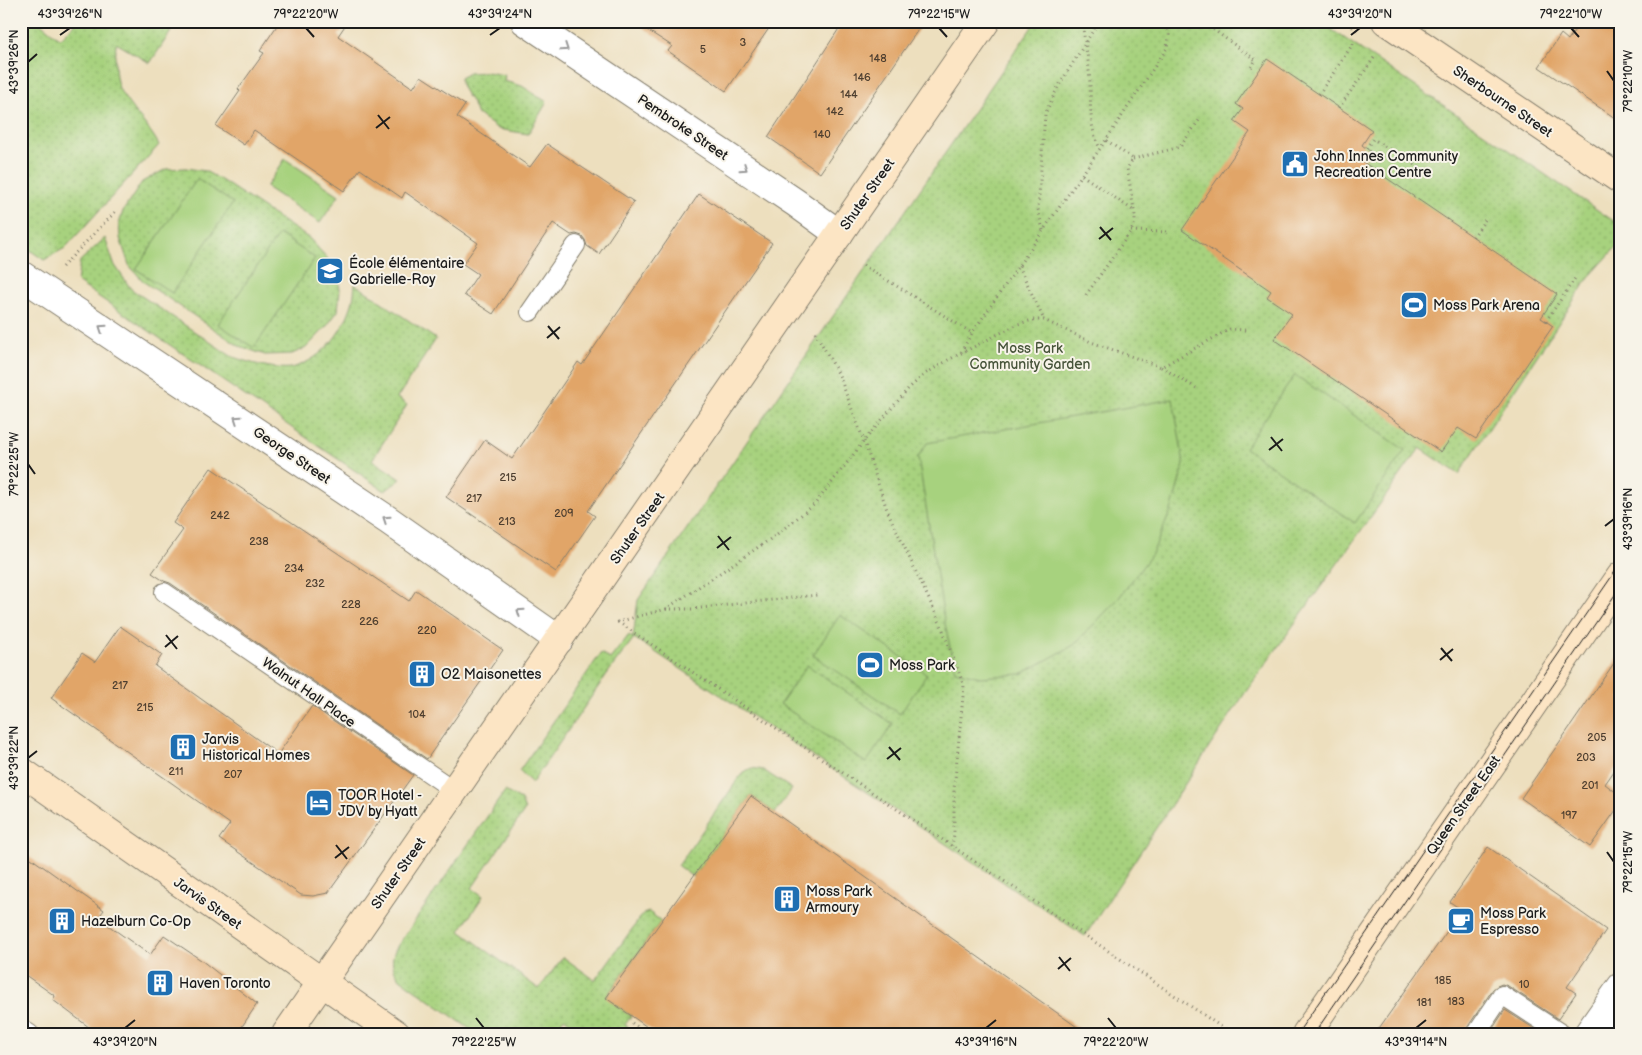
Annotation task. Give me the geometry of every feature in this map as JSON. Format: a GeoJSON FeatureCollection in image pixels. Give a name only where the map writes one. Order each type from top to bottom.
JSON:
{"type":"FeatureCollection","features":[{"type":"Feature","properties":{"kind":"street","name":"Pembroke Street"},"geometry":{"type":"LineString","coordinates":[[525,21],[796,203],[839,234]]}},
{"type":"Feature","properties":{"kind":"street","name":"Shuter Street"},"geometry":{"type":"LineString","coordinates":[[286,1034],[986,21]]}},
{"type":"Feature","properties":{"kind":"street","name":"Sherbourne Street"},"geometry":{"type":"LineString","coordinates":[[1386,21],[1621,180]]}},
{"type":"Feature","properties":{"kind":"street","name":"George Street"},"geometry":{"type":"LineString","coordinates":[[21,275],[388,520],[560,640]]}},
{"type":"Feature","properties":{"kind":"street","name":"Queen Street East"},"geometry":{"type":"LineString","coordinates":[[1306,1034],[1621,576]]}},
{"type":"Feature","properties":{"kind":"street","name":"Jarvis Street"},"geometry":{"type":"LineString","coordinates":[[21,771],[396,1034]]}},
{"type":"Feature","properties":{"kind":"street"},"geometry":{"type":"LineString","coordinates":[[1588,1034],[1621,987]]}},
{"type":"Feature","properties":{"kind":"lane"},"geometry":{"type":"LineString","coordinates":[[530,312],[576,245]]}},
{"type":"Feature","properties":{"kind":"lane","name":"Walnut Hall Place"},"geometry":{"type":"LineString","coordinates":[[164,592],[455,791]]}},
{"type":"Feature","properties":{"kind":"lane"},"geometry":{"type":"LineString","coordinates":[[1476,1034],[1502,995],[1562,1034]]}},
{"type":"Feature","properties":{"kind":"lane"},"geometry":{"type":"LineString","coordinates":[[21,1028],[30,1034]]}},
{"type":"Feature","properties":{"kind":"path"},"geometry":{"type":"LineString","coordinates":[[1082,21],[1090,72],[1095,140],[1100,148]]}},
{"type":"Feature","properties":{"kind":"path"},"geometry":{"type":"LineString","coordinates":[[1043,231],[1038,209],[1045,114],[1058,87],[1098,21]]}},
{"type":"Feature","properties":{"kind":"path"},"geometry":{"type":"LineString","coordinates":[[961,353],[972,333],[1106,140],[1167,48],[1169,35],[1164,21]]}},
{"type":"Feature","properties":{"kind":"path"},"geometry":{"type":"LineString","coordinates":[[1201,21],[1256,60],[1250,69]]}},
{"type":"Feature","properties":{"kind":"path"},"geometry":{"type":"LineString","coordinates":[[1319,94],[1355,41]]}},
{"type":"Feature","properties":{"kind":"path"},"geometry":{"type":"LineString","coordinates":[[1339,108],[1376,55]]}},
{"type":"Feature","properties":{"kind":"path"},"geometry":{"type":"LineString","coordinates":[[1086,295],[1135,224],[1127,168],[1133,159],[1180,147],[1200,119]]}},
{"type":"Feature","properties":{"kind":"path"},"geometry":{"type":"LineString","coordinates":[[1366,148],[1373,139],[1430,174]]}},
{"type":"Feature","properties":{"kind":"path"},"geometry":{"type":"LineString","coordinates":[[1106,140],[1133,159]]}},
{"type":"Feature","properties":{"kind":"path"},"geometry":{"type":"LineString","coordinates":[[1082,175],[1134,211]]}},
{"type":"Feature","properties":{"kind":"path"},"geometry":{"type":"LineString","coordinates":[[61,268],[115,212]]}},
{"type":"Feature","properties":{"kind":"path"},"geometry":{"type":"LineString","coordinates":[[1473,237],[1487,217]]}},
{"type":"Feature","properties":{"kind":"path"},"geometry":{"type":"LineString","coordinates":[[1131,231],[1170,232]]}},
{"type":"Feature","properties":{"kind":"path"},"geometry":{"type":"LineString","coordinates":[[863,265],[972,333]]}},
{"type":"Feature","properties":{"kind":"path"},"geometry":{"type":"LineString","coordinates":[[1019,266],[1044,320]]}},
{"type":"Feature","properties":{"kind":"path"},"geometry":{"type":"LineString","coordinates":[[1546,321],[1576,277]]}},
{"type":"Feature","properties":{"kind":"path"},"geometry":{"type":"LineString","coordinates":[[666,609],[772,538],[815,504],[864,441],[908,389],[925,374],[1018,324],[1033,320],[1044,320],[1091,342],[1161,367],[1196,388]]}},
{"type":"Feature","properties":{"kind":"path"},"geometry":{"type":"LineString","coordinates":[[1161,367],[1230,330],[1246,330]]}},
{"type":"Feature","properties":{"kind":"path"},"geometry":{"type":"LineString","coordinates":[[815,332],[838,375],[864,441],[887,510],[941,625],[964,686],[954,789],[954,834],[952,846]]}},
{"type":"Feature","properties":{"kind":"path"},"geometry":{"type":"LineString","coordinates":[[817,595],[692,609],[666,609],[617,622],[1232,1034]]}},
{"type":"Feature","properties":{"kind":"path"},"geometry":{"type":"LineString","coordinates":[[632,1023],[647,1034]]}},
{"type":"Feature","properties":{"kind":"green space"},"geometry":{"type":"Polygon","coordinates":[[[31,21],[38,21],[60,39],[78,21],[178,21],[150,63],[116,43],[115,69],[119,88],[126,101],[159,145],[65,248],[44,260],[21,244],[21,30],[31,21]]]}},
{"type":"Feature","properties":{"kind":"green space","name":"Moss Park"},"geometry":{"type":"Polygon","coordinates":[[[1036,21],[1319,21],[1621,226],[1621,242],[1589,277],[1459,474],[1420,448],[1245,693],[1085,936],[634,638],[532,783],[519,771],[601,653],[610,659],[629,635],[633,638],[638,600],[1036,21]]]}},
{"type":"Feature","properties":{"kind":"green space"},"geometry":{"type":"Polygon","coordinates":[[[486,72],[505,75],[504,81],[522,86],[547,102],[528,134],[498,129],[476,113],[473,104],[462,88],[460,78],[469,73],[486,72]]]}},
{"type":"Feature","properties":{"kind":"green space"},"geometry":{"type":"Polygon","coordinates":[[[285,159],[339,195],[320,223],[266,187],[285,159]]]}},
{"type":"Feature","properties":{"kind":"green space"},"geometry":{"type":"Polygon","coordinates":[[[186,168],[205,171],[221,180],[310,239],[327,258],[338,277],[340,289],[338,311],[306,348],[292,354],[265,355],[239,346],[144,282],[129,265],[120,238],[119,224],[123,211],[142,182],[166,169],[186,168]]]}},
{"type":"Feature","properties":{"kind":"green space"},"geometry":{"type":"Polygon","coordinates":[[[197,179],[233,203],[172,293],[136,269],[197,179]]]}},
{"type":"Feature","properties":{"kind":"green space"},"geometry":{"type":"Polygon","coordinates":[[[279,234],[315,258],[254,348],[218,324],[279,234]]]}},
{"type":"Feature","properties":{"kind":"green space"},"geometry":{"type":"Polygon","coordinates":[[[105,238],[114,264],[131,289],[231,356],[245,361],[263,366],[289,368],[305,363],[323,351],[337,335],[347,317],[352,304],[355,284],[436,339],[397,398],[407,405],[372,460],[401,479],[385,491],[77,282],[80,261],[105,238]]]}},
{"type":"Feature","properties":{"kind":"green space"},"geometry":{"type":"Polygon","coordinates":[[[1295,375],[1405,450],[1355,523],[1245,448],[1295,375]]]}},
{"type":"Feature","properties":{"kind":"green space"},"geometry":{"type":"Polygon","coordinates":[[[1173,399],[1184,464],[1172,508],[1152,554],[1118,599],[1074,645],[1021,674],[980,677],[955,671],[944,619],[918,457],[927,443],[1173,399]]]}},
{"type":"Feature","properties":{"kind":"green space","name":"Moss Park"},"geometry":{"type":"Polygon","coordinates":[[[840,615],[927,674],[900,714],[813,655],[840,615]]]}},
{"type":"Feature","properties":{"kind":"green space","name":"Moss Park"},"geometry":{"type":"Polygon","coordinates":[[[807,665],[893,724],[866,763],[780,704],[807,665]]]}},
{"type":"Feature","properties":{"kind":"green space"},"geometry":{"type":"Polygon","coordinates":[[[752,768],[763,770],[792,789],[775,813],[751,796],[693,877],[678,866],[743,772],[752,768]]]}},
{"type":"Feature","properties":{"kind":"green space"},"geometry":{"type":"Polygon","coordinates":[[[505,791],[521,800],[525,810],[472,888],[483,896],[460,931],[539,989],[563,957],[595,980],[643,914],[649,912],[661,921],[606,997],[631,1016],[625,1025],[637,1034],[571,1034],[576,1027],[564,1018],[553,1034],[477,1034],[400,979],[395,971],[393,957],[396,948],[505,791]]]}},
{"type":"Feature","properties":{"kind":"building"},"geometry":{"type":"Polygon","coordinates":[[[280,21],[348,21],[338,36],[413,88],[421,76],[465,105],[457,117],[530,167],[547,144],[634,202],[599,254],[587,246],[582,236],[571,235],[553,223],[493,314],[464,295],[478,274],[463,264],[478,243],[405,192],[402,198],[360,169],[344,191],[254,130],[244,145],[216,126],[240,91],[238,89],[264,53],[260,51],[280,21]]]}},
{"type":"Feature","properties":{"kind":"building"},"geometry":{"type":"Polygon","coordinates":[[[633,21],[774,21],[726,91],[668,51],[672,46],[633,21]]]}},
{"type":"Feature","properties":{"kind":"building"},"geometry":{"type":"Polygon","coordinates":[[[844,21],[924,21],[820,173],[768,137],[844,21]]]}},
{"type":"Feature","properties":{"kind":"building"},"geometry":{"type":"Polygon","coordinates":[[[1581,21],[1621,21],[1621,122],[1539,67],[1561,34],[1568,40],[1581,21]]]}},
{"type":"Feature","properties":{"kind":"building","name":"Moss Park Arena"},"geometry":{"type":"Polygon","coordinates":[[[1267,59],[1372,130],[1362,145],[1371,152],[1363,162],[1557,294],[1541,318],[1553,326],[1476,439],[1458,428],[1441,452],[1274,339],[1292,314],[1267,297],[1271,291],[1182,230],[1250,132],[1234,121],[1243,109],[1236,104],[1267,59]]]}},
{"type":"Feature","properties":{"kind":"building"},"geometry":{"type":"Polygon","coordinates":[[[699,194],[772,243],[588,511],[595,516],[556,572],[446,497],[485,440],[512,459],[578,362],[582,365],[699,194]]]}},
{"type":"Feature","properties":{"kind":"building"},"geometry":{"type":"Polygon","coordinates":[[[211,468],[409,601],[416,590],[503,650],[427,759],[170,583],[152,573],[183,530],[173,523],[211,468]]]}},
{"type":"Feature","properties":{"kind":"building"},"geometry":{"type":"Polygon","coordinates":[[[120,626],[162,655],[155,666],[278,754],[312,706],[413,775],[328,893],[313,896],[301,895],[219,839],[230,824],[51,698],[82,653],[95,662],[120,626]]]}},
{"type":"Feature","properties":{"kind":"building"},"geometry":{"type":"Polygon","coordinates":[[[1621,653],[1621,761],[1605,784],[1621,796],[1621,803],[1590,847],[1521,798],[1621,653]]]}},
{"type":"Feature","properties":{"kind":"building","name":"Moss Park Armoury"},"geometry":{"type":"Polygon","coordinates":[[[751,796],[1087,1034],[657,1034],[606,998],[751,796]]]}},
{"type":"Feature","properties":{"kind":"building"},"geometry":{"type":"Polygon","coordinates":[[[1488,847],[1606,930],[1567,987],[1576,993],[1558,1019],[1502,984],[1493,989],[1465,1034],[1375,1034],[1462,910],[1450,902],[1488,847]]]}},
{"type":"Feature","properties":{"kind":"building"},"geometry":{"type":"Polygon","coordinates":[[[21,851],[104,910],[98,918],[150,955],[164,935],[201,960],[257,1004],[237,1034],[98,1034],[53,1000],[55,996],[21,972],[21,851]]]}},
{"type":"Feature","properties":{"kind":"building"},"geometry":{"type":"Polygon","coordinates":[[[1505,1010],[1541,1033],[1489,1034],[1505,1010]]]}},
{"type":"Feature","properties":{"kind":"tram line"},"geometry":{"type":"LineString","coordinates":[[1297,1034],[1621,563]]}},
{"type":"Feature","properties":{"kind":"tram line"},"geometry":{"type":"LineString","coordinates":[[1314,1034],[1621,586]]}},
{"type":"Feature","properties":{"kind":"place","name":"John Innes Community Recreation Centre"},"geometry":{"type":"Point","coordinates":[1295,164]}},
{"type":"Feature","properties":{"kind":"place","name":"École élémentaire Gabrielle-Roy"},"geometry":{"type":"Point","coordinates":[330,271]}},
{"type":"Feature","properties":{"kind":"place","name":"Moss Park Arena"},"geometry":{"type":"Point","coordinates":[1414,305]}},
{"type":"Feature","properties":{"kind":"place","name":"Moss Park"},"geometry":{"type":"Point","coordinates":[870,665]}},
{"type":"Feature","properties":{"kind":"place","name":"O2 Maisonettes"},"geometry":{"type":"Point","coordinates":[422,674]}},
{"type":"Feature","properties":{"kind":"place","name":"Jarvis Historical Homes"},"geometry":{"type":"Point","coordinates":[183,747]}},
{"type":"Feature","properties":{"kind":"place","name":"TOOR Hotel - JDV by Hyatt"},"geometry":{"type":"Point","coordinates":[319,803]}},
{"type":"Feature","properties":{"kind":"place","name":"Moss Park Armoury"},"geometry":{"type":"Point","coordinates":[787,899]}},
{"type":"Feature","properties":{"kind":"place","name":"Hazelburn Co-Op"},"geometry":{"type":"Point","coordinates":[62,921]}},
{"type":"Feature","properties":{"kind":"place","name":"Moss Park Espresso"},"geometry":{"type":"Point","coordinates":[1461,921]}},
{"type":"Feature","properties":{"kind":"place","name":"Haven Toronto"},"geometry":{"type":"Point","coordinates":[160,983]}},
{"type":"Feature","properties":{"kind":"park label","name":"Moss Park Community Garden"},"geometry":{"type":"Point","coordinates":[1030,356]}}]}
